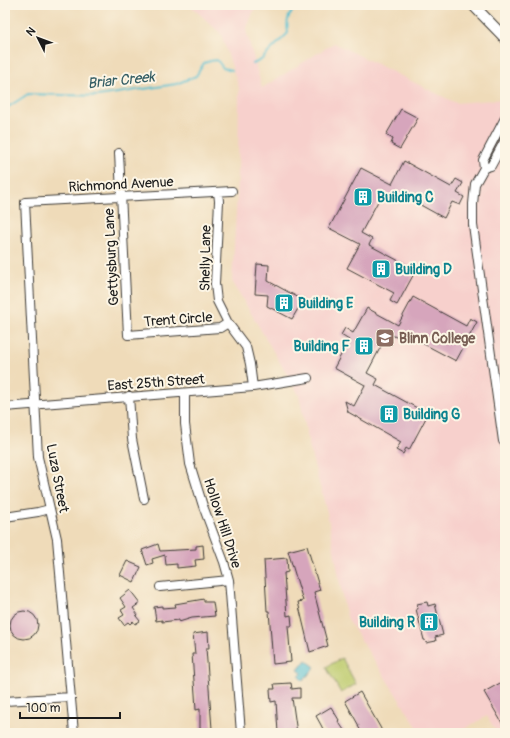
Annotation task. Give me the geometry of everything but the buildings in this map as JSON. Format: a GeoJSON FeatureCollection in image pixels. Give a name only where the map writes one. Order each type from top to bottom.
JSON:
{"type":"FeatureCollection","features":[{"type":"Feature","properties":{"kind":"main road"},"geometry":{"type":"LineString","coordinates":[[473,5],[505,38]]}},
{"type":"Feature","properties":{"kind":"street"},"geometry":{"type":"LineString","coordinates":[[505,118],[483,160],[484,168],[475,184],[473,204],[473,226],[503,441],[505,440]]}},
{"type":"Feature","properties":{"kind":"street"},"geometry":{"type":"LineString","coordinates":[[484,168],[491,166],[505,140]]}},
{"type":"Feature","properties":{"kind":"street","name":"Gettysburg Lane"},"geometry":{"type":"LineString","coordinates":[[119,153],[128,336]]}},
{"type":"Feature","properties":{"kind":"street","name":"Richmond Avenue"},"geometry":{"type":"LineString","coordinates":[[25,202],[232,191]]}},
{"type":"Feature","properties":{"kind":"street","name":"Shelly Lane"},"geometry":{"type":"LineString","coordinates":[[218,192],[220,201],[215,284],[217,300],[228,323],[246,347],[253,387]]}},
{"type":"Feature","properties":{"kind":"street","name":"Luza Street"},"geometry":{"type":"LineString","coordinates":[[25,202],[38,457],[57,539],[60,560],[74,733]]}},
{"type":"Feature","properties":{"kind":"street","name":"Trent Circle"},"geometry":{"type":"LineString","coordinates":[[128,336],[220,328],[228,323]]}},
{"type":"Feature","properties":{"kind":"street","name":"East 25th Street"},"geometry":{"type":"LineString","coordinates":[[5,407],[253,387],[308,378]]}},
{"type":"Feature","properties":{"kind":"street","name":"Hollow Hill Drive"},"geometry":{"type":"LineString","coordinates":[[185,393],[185,424],[190,464],[229,580],[241,733]]}},
{"type":"Feature","properties":{"kind":"street"},"geometry":{"type":"LineString","coordinates":[[129,396],[132,439],[144,499]]}},
{"type":"Feature","properties":{"kind":"street"},"geometry":{"type":"LineString","coordinates":[[5,517],[50,509]]}},
{"type":"Feature","properties":{"kind":"street"},"geometry":{"type":"LineString","coordinates":[[160,587],[229,580]]}},
{"type":"Feature","properties":{"kind":"street"},"geometry":{"type":"LineString","coordinates":[[5,701],[71,697]]}},
{"type":"Feature","properties":{"kind":"shaded area","name":"Blinn College"},"geometry":{"type":"Polygon","coordinates":[[[190,5],[256,5],[246,30],[262,88],[334,43],[456,103],[505,99],[505,733],[497,733],[487,716],[457,733],[421,733],[348,620],[327,512],[311,454],[299,395],[232,281],[238,178],[239,88],[221,34],[190,5]]]}},
{"type":"Feature","properties":{"kind":"green space"},"geometry":{"type":"Polygon","coordinates":[[[342,658],[356,684],[341,693],[326,667],[342,658]]]}},
{"type":"Feature","properties":{"kind":"water"},"geometry":{"type":"Polygon","coordinates":[[[306,660],[315,667],[303,681],[299,677],[302,673],[298,670],[306,660]]]}},
{"type":"Feature","properties":{"kind":"waterway","name":"Briar Creek"},"geometry":{"type":"LineString","coordinates":[[253,64],[261,60],[288,33],[288,18],[298,5]]}},
{"type":"Feature","properties":{"kind":"waterway","name":"Briar Creek"},"geometry":{"type":"LineString","coordinates":[[301,5],[310,8],[314,5]]}},
{"type":"Feature","properties":{"kind":"waterway","name":"Briar Creek"},"geometry":{"type":"LineString","coordinates":[[5,109],[28,94],[98,96],[176,84],[196,76],[204,63],[210,61],[217,60],[223,68],[232,70]]}},
{"type":"Feature","properties":{"kind":"place","name":"Building C"},"geometry":{"type":"Point","coordinates":[363,197]}},
{"type":"Feature","properties":{"kind":"place","name":"Building D"},"geometry":{"type":"Point","coordinates":[381,269]}},
{"type":"Feature","properties":{"kind":"place","name":"Building E"},"geometry":{"type":"Point","coordinates":[284,303]}},
{"type":"Feature","properties":{"kind":"place","name":"Blinn College"},"geometry":{"type":"Point","coordinates":[385,338]}},
{"type":"Feature","properties":{"kind":"place","name":"Building F"},"geometry":{"type":"Point","coordinates":[364,346]}},
{"type":"Feature","properties":{"kind":"place","name":"Building G"},"geometry":{"type":"Point","coordinates":[389,414]}},
{"type":"Feature","properties":{"kind":"place","name":"Building R"},"geometry":{"type":"Point","coordinates":[429,622]}}]}
